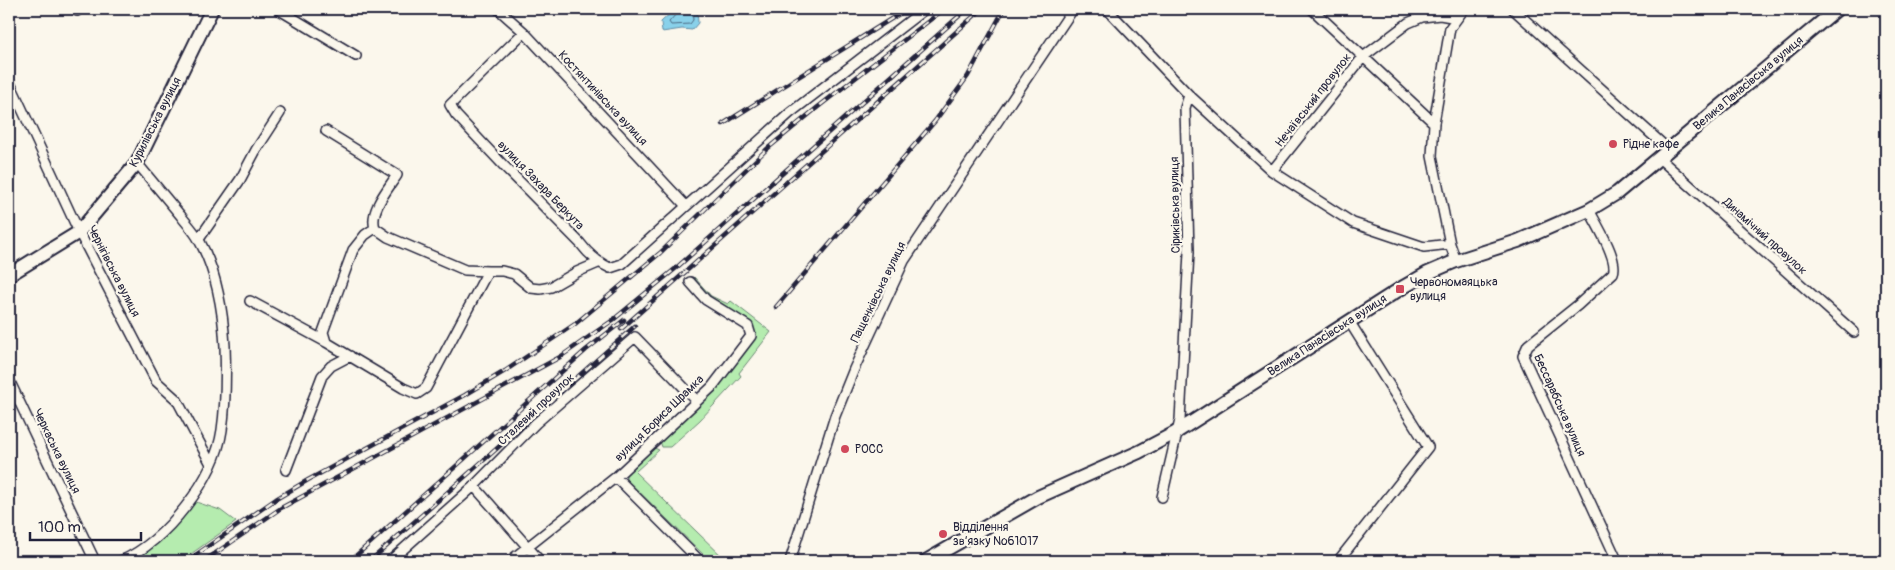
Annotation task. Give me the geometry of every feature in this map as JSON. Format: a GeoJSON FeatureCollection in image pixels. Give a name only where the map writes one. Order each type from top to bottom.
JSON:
{"type":"FeatureCollection","features":[{"type":"Feature","properties":{"kind":"street","name":"Курилівська вулиця"},"geometry":{"type":"LineString","coordinates":[[9,275],[79,232],[137,163],[212,9]]}},
{"type":"Feature","properties":{"kind":"street"},"geometry":{"type":"LineString","coordinates":[[278,9],[356,56]]}},
{"type":"Feature","properties":{"kind":"street","name":"Костянтинівська вулиця"},"geometry":{"type":"LineString","coordinates":[[498,9],[524,32],[686,206]]}},
{"type":"Feature","properties":{"kind":"street"},"geometry":{"type":"LineString","coordinates":[[326,131],[397,175],[373,218],[375,228],[388,237],[464,270],[502,271],[514,274],[531,288],[551,287],[577,272],[598,263],[610,268],[622,264],[790,113],[925,9]]}},
{"type":"Feature","properties":{"kind":"street","name":"Пащенківська вулиця"},"geometry":{"type":"LineString","coordinates":[[790,561],[835,416],[854,369],[904,261],[1073,9]]}},
{"type":"Feature","properties":{"kind":"street"},"geometry":{"type":"LineString","coordinates":[[1107,9],[1189,94],[1272,171],[1352,222],[1424,247],[1450,244]]}},
{"type":"Feature","properties":{"kind":"street"},"geometry":{"type":"LineString","coordinates":[[1312,9],[1434,123]]}},
{"type":"Feature","properties":{"kind":"street"},"geometry":{"type":"LineString","coordinates":[[1456,261],[1450,244],[1432,156],[1434,123],[1450,28],[1464,9]]}},
{"type":"Feature","properties":{"kind":"street","name":"Динамічний провулок"},"geometry":{"type":"LineString","coordinates":[[1513,9],[1854,332]]}},
{"type":"Feature","properties":{"kind":"street","name":"Велика Панасівська вулиця"},"geometry":{"type":"LineString","coordinates":[[926,561],[1038,498],[1176,433],[1349,321],[1421,277],[1456,261],[1518,241],[1589,210],[1617,193],[1837,9]]}},
{"type":"Feature","properties":{"kind":"street","name":"Нечаївський провулок"},"geometry":{"type":"LineString","coordinates":[[1272,171],[1363,57],[1408,22],[1440,15],[1457,18]]}},
{"type":"Feature","properties":{"kind":"street","name":"вулиця Захара Беркута"},"geometry":{"type":"LineString","coordinates":[[524,32],[450,105],[504,167],[598,263]]}},
{"type":"Feature","properties":{"kind":"street","name":"Чернігівська вулиця"},"geometry":{"type":"LineString","coordinates":[[9,81],[79,232],[156,380],[177,400],[211,464]]}},
{"type":"Feature","properties":{"kind":"street","name":"Сіриківська вулиця"},"geometry":{"type":"LineString","coordinates":[[1162,497],[1180,420],[1189,252],[1185,108],[1189,94]]}},
{"type":"Feature","properties":{"kind":"street"},"geometry":{"type":"LineString","coordinates":[[199,239],[240,180],[256,150],[280,113]]}},
{"type":"Feature","properties":{"kind":"street"},"geometry":{"type":"LineString","coordinates":[[121,561],[144,548],[177,518],[196,492],[211,464],[222,431],[226,377],[224,335],[218,289],[210,263],[199,239],[137,163]]}},
{"type":"Feature","properties":{"kind":"street","name":"Бессарабська вулиця"},"geometry":{"type":"LineString","coordinates":[[1589,210],[1614,262],[1613,273],[1578,305],[1528,345],[1524,356],[1616,558]]}},
{"type":"Feature","properties":{"kind":"street"},"geometry":{"type":"LineString","coordinates":[[326,342],[323,332],[353,250],[365,235],[375,228]]}},
{"type":"Feature","properties":{"kind":"street"},"geometry":{"type":"LineString","coordinates":[[250,302],[288,320],[403,388],[417,394],[426,388],[488,271]]}},
{"type":"Feature","properties":{"kind":"street","name":"вулиця Бориса Шрамка"},"geometry":{"type":"LineString","coordinates":[[510,561],[616,477],[712,387],[751,336],[748,326],[706,300],[690,282]]}},
{"type":"Feature","properties":{"kind":"street"},"geometry":{"type":"LineString","coordinates":[[1338,561],[1428,447],[1349,321]]}},
{"type":"Feature","properties":{"kind":"street","name":"Сталевий провулок"},"geometry":{"type":"LineString","coordinates":[[390,561],[474,486],[536,423],[635,337],[697,400]]}},
{"type":"Feature","properties":{"kind":"street"},"geometry":{"type":"LineString","coordinates":[[286,470],[322,376],[331,366],[350,356]]}},
{"type":"Feature","properties":{"kind":"street","name":"Черкаська вулиця"},"geometry":{"type":"LineString","coordinates":[[9,380],[95,561]]}},
{"type":"Feature","properties":{"kind":"street"},"geometry":{"type":"LineString","coordinates":[[616,477],[700,561]]}},
{"type":"Feature","properties":{"kind":"street"},"geometry":{"type":"LineString","coordinates":[[474,486],[540,561]]}},
{"type":"Feature","properties":{"kind":"green space"},"geometry":{"type":"Polygon","coordinates":[[[694,277],[711,296],[728,304],[731,301],[771,332],[739,373],[741,376],[700,420],[670,447],[662,447],[660,441],[701,405],[753,335],[706,299],[691,280],[694,277]]]}},
{"type":"Feature","properties":{"kind":"green space"},"geometry":{"type":"Polygon","coordinates":[[[652,447],[659,450],[635,472],[727,561],[710,561],[626,479],[626,472],[652,447]]]}},
{"type":"Feature","properties":{"kind":"green space"},"geometry":{"type":"Polygon","coordinates":[[[190,500],[220,510],[236,522],[181,561],[121,561],[129,558],[190,500]]]}},
{"type":"Feature","properties":{"kind":"water"},"geometry":{"type":"Polygon","coordinates":[[[675,9],[697,9],[698,23],[692,30],[682,29],[662,32],[661,22],[675,9]]]}},
{"type":"Feature","properties":{"kind":"railway"},"geometry":{"type":"LineString","coordinates":[[723,124],[907,9]]}},
{"type":"Feature","properties":{"kind":"railway"},"geometry":{"type":"LineString","coordinates":[[187,561],[276,499],[465,395],[505,371],[575,324],[660,253],[767,149],[944,9]]}},
{"type":"Feature","properties":{"kind":"railway"},"geometry":{"type":"LineString","coordinates":[[204,561],[281,508],[560,357],[613,320],[675,269],[967,9]]}},
{"type":"Feature","properties":{"kind":"railway"},"geometry":{"type":"LineString","coordinates":[[621,329],[982,9]]}},
{"type":"Feature","properties":{"kind":"railway"},"geometry":{"type":"LineString","coordinates":[[776,307],[935,121],[968,76],[1004,9]]}},
{"type":"Feature","properties":{"kind":"railway"},"geometry":{"type":"LineString","coordinates":[[350,561],[586,350],[624,320]]}},
{"type":"Feature","properties":{"kind":"railway"},"geometry":{"type":"LineString","coordinates":[[370,561],[635,326]]}},
{"type":"Feature","properties":{"kind":"place","name":"Рідне кафе"},"geometry":{"type":"Point","coordinates":[1613,144]}},
{"type":"Feature","properties":{"kind":"place","name":"Червономаяцька вулиця"},"geometry":{"type":"Point","coordinates":[1400,289]}},
{"type":"Feature","properties":{"kind":"place","name":"РОСС"},"geometry":{"type":"Point","coordinates":[845,449]}},
{"type":"Feature","properties":{"kind":"place","name":"Відділення зв’язку №61017"},"geometry":{"type":"Point","coordinates":[943,534]}}]}
